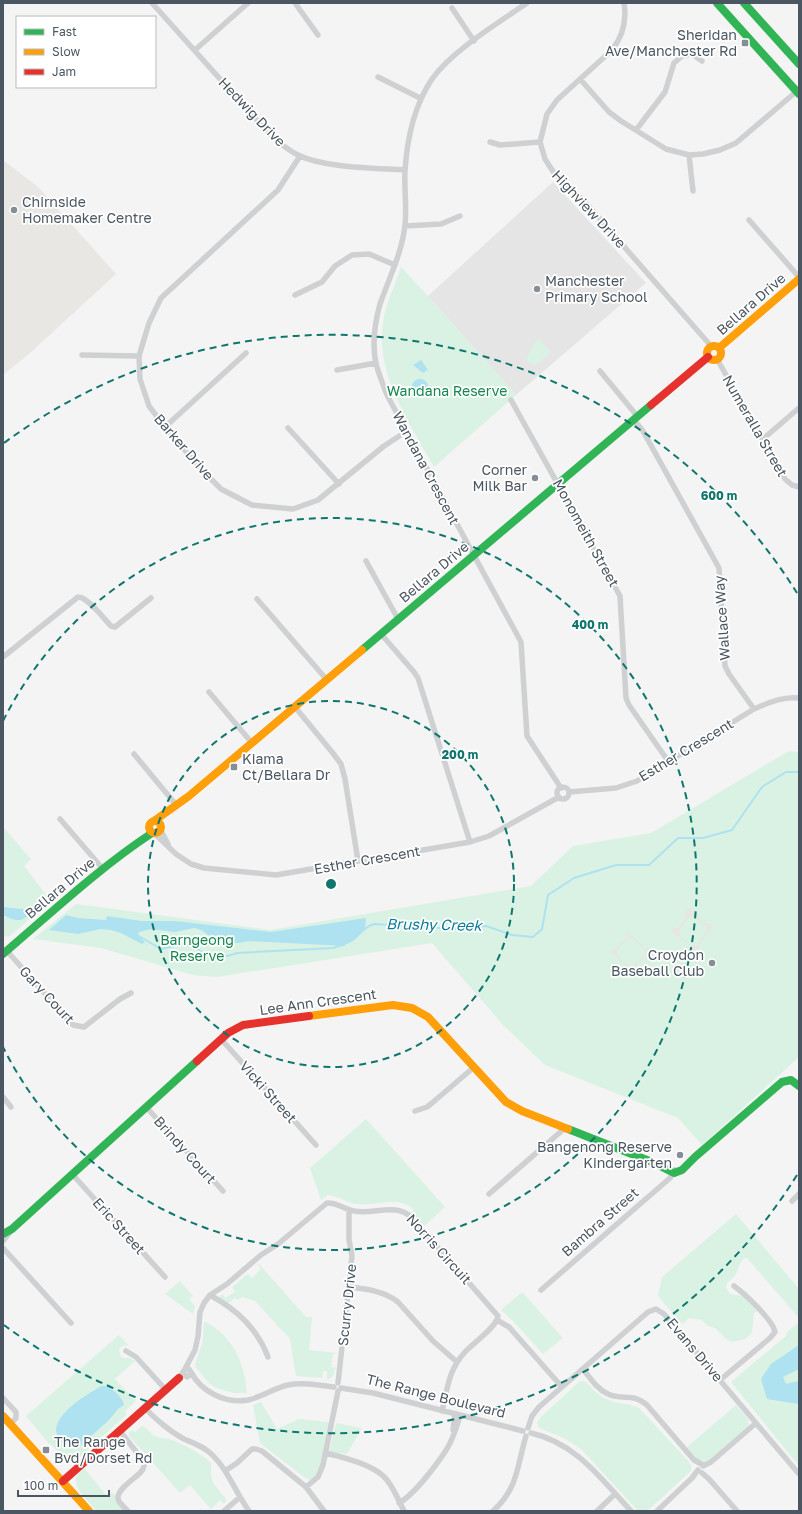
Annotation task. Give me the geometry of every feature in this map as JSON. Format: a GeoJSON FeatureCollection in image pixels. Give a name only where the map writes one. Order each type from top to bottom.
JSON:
{"type":"FeatureCollection","features":[{"type":"Feature","properties":{"kind":"main road"},"geometry":{"type":"LineString","coordinates":[[717,3],[798,93]]}},
{"type":"Feature","properties":{"kind":"main road"},"geometry":{"type":"LineString","coordinates":[[744,3],[799,64]]}},
{"type":"Feature","properties":{"kind":"main road","name":"Bellara Drive"},"geometry":{"type":"LineString","coordinates":[[715,347],[799,278]]}},
{"type":"Feature","properties":{"kind":"main road"},"geometry":{"type":"LineString","coordinates":[[715,347],[721,354],[717,359],[711,359],[708,357],[707,351],[715,347]]}},
{"type":"Feature","properties":{"kind":"main road","name":"Bellara Drive"},"geometry":{"type":"LineString","coordinates":[[5,953],[103,869],[155,829],[177,806],[708,357]]}},
{"type":"Feature","properties":{"kind":"main road","name":"Lee Ann Crescent"},"geometry":{"type":"LineString","coordinates":[[3,1234],[12,1229],[73,1175],[233,1029],[243,1025],[400,1005],[417,1010],[428,1017],[506,1102],[522,1111],[674,1170]]}},
{"type":"Feature","properties":{"kind":"main road","name":"Bambra Street"},"geometry":{"type":"LineString","coordinates":[[674,1170],[682,1170],[782,1082],[792,1080],[799,1086]]}},
{"type":"Feature","properties":{"kind":"main road"},"geometry":{"type":"LineString","coordinates":[[62,1481],[166,1390],[187,1374]]}},
{"type":"Feature","properties":{"kind":"main road"},"geometry":{"type":"LineString","coordinates":[[3,1416],[89,1511]]}},
{"type":"Feature","properties":{"kind":"street","name":"Hedwig Drive"},"geometry":{"type":"LineString","coordinates":[[152,3],[271,136],[284,147],[300,156],[318,162],[405,170]]}},
{"type":"Feature","properties":{"kind":"street"},"geometry":{"type":"LineString","coordinates":[[195,50],[248,3]]}},
{"type":"Feature","properties":{"kind":"street"},"geometry":{"type":"LineString","coordinates":[[295,3],[318,35]]}},
{"type":"Feature","properties":{"kind":"street","name":"Wandana Crescent"},"geometry":{"type":"LineString","coordinates":[[527,3],[448,61],[433,78],[420,98],[410,128],[405,170],[405,226],[395,265],[380,304],[377,318],[375,346],[376,363],[387,395],[521,642],[527,736],[561,788]]}},
{"type":"Feature","properties":{"kind":"street"},"geometry":{"type":"LineString","coordinates":[[490,142],[500,145],[540,142],[547,114],[557,100],[612,50],[618,41],[624,22],[624,3]]}},
{"type":"Feature","properties":{"kind":"street"},"geometry":{"type":"LineString","coordinates":[[452,8],[474,41]]}},
{"type":"Feature","properties":{"kind":"street"},"geometry":{"type":"LineString","coordinates":[[636,130],[665,92],[674,63],[682,56],[692,54],[702,61]]}},
{"type":"Feature","properties":{"kind":"street"},"geometry":{"type":"LineString","coordinates":[[378,77],[420,98]]}},
{"type":"Feature","properties":{"kind":"street"},"geometry":{"type":"LineString","coordinates":[[580,79],[609,112],[666,149],[689,155],[703,154],[720,150],[736,143],[798,93]]}},
{"type":"Feature","properties":{"kind":"street","name":"Highview Drive"},"geometry":{"type":"LineString","coordinates":[[540,142],[545,159],[554,174],[585,202],[715,347]]}},
{"type":"Feature","properties":{"kind":"street"},"geometry":{"type":"LineString","coordinates":[[689,155],[693,191]]}},
{"type":"Feature","properties":{"kind":"street","name":"Barker Drive"},"geometry":{"type":"LineString","coordinates":[[300,156],[278,190],[161,298],[149,323],[139,356],[140,379],[149,406],[200,468],[221,489],[252,505],[293,508],[318,500],[384,446],[407,431]]}},
{"type":"Feature","properties":{"kind":"street"},"geometry":{"type":"LineString","coordinates":[[405,226],[441,224],[460,216]]}},
{"type":"Feature","properties":{"kind":"street"},"geometry":{"type":"LineString","coordinates":[[749,220],[799,278]]}},
{"type":"Feature","properties":{"kind":"street"},"geometry":{"type":"LineString","coordinates":[[295,295],[322,282],[335,266],[352,255],[368,254],[395,265]]}},
{"type":"Feature","properties":{"kind":"street"},"geometry":{"type":"LineString","coordinates":[[165,427],[246,353]]}},
{"type":"Feature","properties":{"kind":"street"},"geometry":{"type":"LineString","coordinates":[[82,355],[139,356]]}},
{"type":"Feature","properties":{"kind":"street","name":"Numeralla Street"},"geometry":{"type":"LineString","coordinates":[[717,359],[785,479],[792,485],[799,487]]}},
{"type":"Feature","properties":{"kind":"street"},"geometry":{"type":"LineString","coordinates":[[337,370],[376,363]]}},
{"type":"Feature","properties":{"kind":"street","name":"Wallace Way"},"geometry":{"type":"LineString","coordinates":[[600,371],[636,419],[719,568],[725,666],[754,709]]}},
{"type":"Feature","properties":{"kind":"street","name":"Monomeith Street"},"geometry":{"type":"LineString","coordinates":[[511,400],[620,596],[626,698],[629,705],[668,761]]}},
{"type":"Feature","properties":{"kind":"street"},"geometry":{"type":"LineString","coordinates":[[763,439],[799,408]]}},
{"type":"Feature","properties":{"kind":"street"},"geometry":{"type":"LineString","coordinates":[[288,428],[339,484]]}},
{"type":"Feature","properties":{"kind":"street"},"geometry":{"type":"LineString","coordinates":[[366,561],[398,619]]}},
{"type":"Feature","properties":{"kind":"street"},"geometry":{"type":"LineString","coordinates":[[3,657],[78,597],[81,597],[88,602],[111,626],[114,627],[151,598]]}},
{"type":"Feature","properties":{"kind":"street"},"geometry":{"type":"LineString","coordinates":[[257,599],[327,680]]}},
{"type":"Feature","properties":{"kind":"street"},"geometry":{"type":"LineString","coordinates":[[381,634],[418,678],[470,842]]}},
{"type":"Feature","properties":{"kind":"street"},"geometry":{"type":"LineString","coordinates":[[209,692],[252,743]]}},
{"type":"Feature","properties":{"kind":"street","name":"Esther Crescent"},"geometry":{"type":"LineString","coordinates":[[569,792],[616,788],[637,781],[754,709],[775,701],[792,697],[799,698]]}},
{"type":"Feature","properties":{"kind":"street"},"geometry":{"type":"LineString","coordinates":[[294,707],[341,764],[345,779],[358,861]]}},
{"type":"Feature","properties":{"kind":"street"},"geometry":{"type":"LineString","coordinates":[[134,754],[177,806]]}},
{"type":"Feature","properties":{"kind":"street"},"geometry":{"type":"LineString","coordinates":[[561,788],[566,788],[569,792],[569,796],[566,798],[559,797],[558,792],[561,788]]}},
{"type":"Feature","properties":{"kind":"street","name":"Esther Crescent"},"geometry":{"type":"LineString","coordinates":[[155,829],[170,848],[184,861],[197,866],[276,875],[470,842],[489,836],[559,797]]}},
{"type":"Feature","properties":{"kind":"street"},"geometry":{"type":"LineString","coordinates":[[60,819],[103,869]]}},
{"type":"Feature","properties":{"kind":"street","name":"Gary Court"},"geometry":{"type":"LineString","coordinates":[[5,953],[73,1025],[84,1027],[120,999],[131,994]]}},
{"type":"Feature","properties":{"kind":"street","name":"Vicki Street"},"geometry":{"type":"LineString","coordinates":[[221,1039],[316,1145]]}},
{"type":"Feature","properties":{"kind":"street"},"geometry":{"type":"LineString","coordinates":[[415,1111],[427,1107],[474,1068]]}},
{"type":"Feature","properties":{"kind":"street"},"geometry":{"type":"LineString","coordinates":[[3,1097],[11,1107]]}},
{"type":"Feature","properties":{"kind":"street","name":"Brindy Court"},"geometry":{"type":"LineString","coordinates":[[147,1108],[223,1192]]}},
{"type":"Feature","properties":{"kind":"street"},"geometry":{"type":"LineString","coordinates":[[489,1194],[565,1128]]}},
{"type":"Feature","properties":{"kind":"street","name":"Bambra Street"},"geometry":{"type":"LineString","coordinates":[[541,1290],[670,1178],[674,1170]]}},
{"type":"Feature","properties":{"kind":"street","name":"Eric Street"},"geometry":{"type":"LineString","coordinates":[[73,1175],[165,1277]]}},
{"type":"Feature","properties":{"kind":"street"},"geometry":{"type":"LineString","coordinates":[[792,1201],[799,1194]]}},
{"type":"Feature","properties":{"kind":"street","name":"Norris Circuit"},"geometry":{"type":"LineString","coordinates":[[187,1374],[198,1336],[200,1312],[210,1295],[227,1284],[261,1255],[278,1244],[327,1204],[335,1203],[350,1210],[363,1212],[397,1209],[407,1213],[496,1313],[498,1316],[497,1320]]}},
{"type":"Feature","properties":{"kind":"street","name":"Scurry Drive"},"geometry":{"type":"LineString","coordinates":[[306,1487],[318,1477],[325,1453],[338,1387],[352,1256],[349,1240],[350,1210]]}},
{"type":"Feature","properties":{"kind":"street","name":"Lee Ann Crescent"},"geometry":{"type":"LineString","coordinates":[[3,1241],[12,1229]]}},
{"type":"Feature","properties":{"kind":"street"},"geometry":{"type":"LineString","coordinates":[[3,1248],[71,1323]]}},
{"type":"Feature","properties":{"kind":"street"},"geometry":{"type":"LineString","coordinates":[[720,1380],[770,1338],[775,1332],[772,1324],[748,1296],[734,1286]]}},
{"type":"Feature","properties":{"kind":"street"},"geometry":{"type":"LineString","coordinates":[[349,1289],[380,1292],[392,1297],[433,1341],[458,1361]]}},
{"type":"Feature","properties":{"kind":"street"},"geometry":{"type":"LineString","coordinates":[[210,1295],[232,1309],[248,1323],[260,1339],[268,1357]]}},
{"type":"Feature","properties":{"kind":"street","name":"Evans Drive"},"geometry":{"type":"LineString","coordinates":[[527,1432],[535,1412],[648,1312],[656,1309],[664,1314],[799,1474]]}},
{"type":"Feature","properties":{"kind":"street"},"geometry":{"type":"LineString","coordinates":[[440,1410],[445,1391],[458,1361],[497,1320],[509,1327],[562,1387]]}},
{"type":"Feature","properties":{"kind":"street"},"geometry":{"type":"LineString","coordinates":[[126,1352],[136,1357],[166,1390]]}},
{"type":"Feature","properties":{"kind":"street"},"geometry":{"type":"LineString","coordinates":[[583,1369],[598,1387],[608,1394],[636,1398],[647,1405],[737,1511]]}},
{"type":"Feature","properties":{"kind":"street","name":"The Range Boulevard"},"geometry":{"type":"LineString","coordinates":[[187,1374],[211,1393],[239,1401],[254,1398],[281,1386],[297,1384],[338,1387],[373,1393],[548,1437],[569,1448],[590,1466],[631,1511]]}},
{"type":"Feature","properties":{"kind":"street"},"geometry":{"type":"LineString","coordinates":[[3,1398],[16,1412],[16,1418],[10,1424]]}},
{"type":"Feature","properties":{"kind":"street"},"geometry":{"type":"LineString","coordinates":[[147,1407],[175,1434],[208,1451],[218,1461],[239,1498],[249,1511]]}},
{"type":"Feature","properties":{"kind":"street"},"geometry":{"type":"LineString","coordinates":[[400,1503],[408,1497],[421,1482],[444,1452],[453,1434],[458,1415]]}},
{"type":"Feature","properties":{"kind":"street"},"geometry":{"type":"LineString","coordinates":[[657,1511],[702,1469],[756,1423]]}},
{"type":"Feature","properties":{"kind":"street"},"geometry":{"type":"LineString","coordinates":[[118,1432],[145,1463],[143,1469],[119,1493],[119,1501],[128,1511]]}},
{"type":"Feature","properties":{"kind":"street"},"geometry":{"type":"LineString","coordinates":[[493,1511],[505,1500],[512,1488],[527,1432]]}},
{"type":"Feature","properties":{"kind":"street"},"geometry":{"type":"LineString","coordinates":[[225,1471],[237,1463],[252,1449],[262,1451],[306,1487],[324,1511]]}},
{"type":"Feature","properties":{"kind":"street"},"geometry":{"type":"LineString","coordinates":[[325,1453],[349,1458],[377,1471],[388,1481],[404,1511]]}},
{"type":"Feature","properties":{"kind":"street"},"geometry":{"type":"LineString","coordinates":[[597,1511],[616,1494]]}},
{"type":"Feature","properties":{"kind":"street"},"geometry":{"type":"LineString","coordinates":[[224,1511],[239,1498]]}},
{"type":"Feature","properties":{"kind":"shaded area"},"geometry":{"type":"Polygon","coordinates":[[[3,160],[38,187],[116,274],[30,353],[3,375],[3,160]]]}},
{"type":"Feature","properties":{"kind":"shaded area","name":"Manchester Primary School"},"geometry":{"type":"Polygon","coordinates":[[[553,182],[646,283],[516,395],[428,296],[553,182]]]}},
{"type":"Feature","properties":{"kind":"green space","name":"Wandana Reserve"},"geometry":{"type":"Polygon","coordinates":[[[401,267],[516,395],[434,467],[396,398],[384,361],[382,342],[384,315],[401,267]]]}},
{"type":"Feature","properties":{"kind":"green space"},"geometry":{"type":"Polygon","coordinates":[[[539,339],[551,352],[536,365],[526,360],[535,342],[539,339]]]}},
{"type":"Feature","properties":{"kind":"green space","name":"Barngeong Reserve"},"geometry":{"type":"Polygon","coordinates":[[[789,751],[799,752],[799,1057],[702,1145],[678,1118],[545,1065],[504,1026],[432,943],[217,977],[193,975],[101,948],[33,939],[76,904],[270,930],[531,886],[573,846],[651,833],[789,751]]]}},
{"type":"Feature","properties":{"kind":"green space"},"geometry":{"type":"Polygon","coordinates":[[[3,827],[31,859],[24,866],[51,901],[10,936],[3,937],[3,827]]]}},
{"type":"Feature","properties":{"kind":"green space"},"geometry":{"type":"Polygon","coordinates":[[[366,1119],[445,1207],[424,1226],[411,1213],[414,1210],[408,1205],[401,1203],[387,1202],[357,1204],[328,1195],[321,1200],[310,1168],[366,1119]]]}},
{"type":"Feature","properties":{"kind":"green space"},"geometry":{"type":"Polygon","coordinates":[[[736,1214],[799,1289],[799,1318],[746,1257],[743,1259],[737,1273],[729,1281],[726,1288],[730,1294],[743,1296],[757,1311],[754,1313],[752,1333],[745,1339],[732,1342],[726,1339],[715,1328],[708,1326],[702,1320],[689,1318],[682,1324],[658,1296],[662,1277],[736,1214]]]}},
{"type":"Feature","properties":{"kind":"green space"},"geometry":{"type":"Polygon","coordinates":[[[259,1264],[306,1317],[312,1317],[309,1350],[339,1353],[333,1354],[331,1367],[337,1368],[334,1370],[334,1375],[329,1379],[327,1379],[327,1371],[323,1371],[322,1378],[296,1376],[290,1339],[255,1301],[242,1297],[238,1300],[235,1298],[229,1303],[219,1297],[223,1294],[225,1298],[235,1292],[232,1287],[248,1274],[252,1278],[261,1269],[258,1265],[259,1264]]]}},
{"type":"Feature","properties":{"kind":"green space"},"geometry":{"type":"Polygon","coordinates":[[[180,1281],[193,1296],[189,1299],[195,1306],[193,1314],[165,1294],[180,1281]]]}},
{"type":"Feature","properties":{"kind":"green space"},"geometry":{"type":"Polygon","coordinates":[[[522,1292],[563,1338],[543,1354],[501,1310],[522,1292]]]}},
{"type":"Feature","properties":{"kind":"green space"},"geometry":{"type":"Polygon","coordinates":[[[204,1321],[223,1334],[230,1342],[240,1360],[247,1393],[234,1393],[216,1388],[208,1382],[196,1368],[195,1364],[203,1341],[204,1321]]]}},
{"type":"Feature","properties":{"kind":"green space"},"geometry":{"type":"Polygon","coordinates":[[[799,1322],[799,1466],[731,1382],[787,1335],[786,1333],[799,1322]]]}},
{"type":"Feature","properties":{"kind":"green space"},"geometry":{"type":"Polygon","coordinates":[[[119,1335],[129,1346],[126,1345],[119,1349],[120,1355],[123,1358],[130,1358],[135,1361],[115,1379],[136,1401],[126,1410],[126,1415],[74,1462],[67,1461],[46,1440],[26,1416],[119,1335]]]}},
{"type":"Feature","properties":{"kind":"green space"},"geometry":{"type":"Polygon","coordinates":[[[580,1381],[586,1382],[606,1399],[639,1408],[691,1464],[691,1471],[647,1511],[638,1511],[581,1449],[564,1438],[539,1428],[537,1422],[542,1416],[580,1381]]]}},
{"type":"Feature","properties":{"kind":"green space"},"geometry":{"type":"Polygon","coordinates":[[[261,1402],[277,1429],[299,1419],[329,1422],[319,1472],[315,1477],[310,1480],[304,1477],[260,1443],[253,1405],[261,1402]]]}},
{"type":"Feature","properties":{"kind":"green space"},"geometry":{"type":"Polygon","coordinates":[[[736,1405],[748,1419],[749,1425],[708,1461],[704,1462],[698,1460],[687,1447],[736,1405]]]}},
{"type":"Feature","properties":{"kind":"green space"},"geometry":{"type":"Polygon","coordinates":[[[336,1423],[362,1428],[347,1454],[329,1452],[336,1423]]]}},
{"type":"Feature","properties":{"kind":"green space"},"geometry":{"type":"Polygon","coordinates":[[[142,1426],[155,1436],[179,1443],[208,1460],[211,1463],[213,1483],[226,1499],[224,1504],[220,1500],[211,1509],[190,1485],[180,1493],[129,1436],[129,1432],[132,1430],[135,1432],[142,1426]]]}},
{"type":"Feature","properties":{"kind":"green space"},"geometry":{"type":"Polygon","coordinates":[[[84,1468],[107,1496],[112,1492],[115,1495],[115,1500],[125,1511],[97,1511],[82,1495],[77,1486],[76,1476],[84,1468]]]}},
{"type":"Feature","properties":{"kind":"sand"},"geometry":{"type":"Polygon","coordinates":[[[690,908],[696,912],[695,916],[707,924],[710,923],[714,925],[699,945],[699,952],[696,954],[692,952],[691,946],[671,931],[674,928],[678,928],[686,917],[686,910],[690,908]],[[689,917],[680,929],[680,936],[691,945],[697,945],[706,933],[706,926],[694,917],[689,917]]]}},
{"type":"Feature","properties":{"kind":"sand"},"geometry":{"type":"Polygon","coordinates":[[[629,933],[646,949],[650,949],[652,951],[631,971],[611,953],[611,951],[627,937],[626,935],[629,933]],[[628,939],[617,950],[617,955],[628,966],[633,966],[646,954],[646,951],[633,939],[628,939]]]}},
{"type":"Feature","properties":{"kind":"water"},"geometry":{"type":"Polygon","coordinates":[[[421,360],[428,370],[423,373],[413,365],[421,360]]]}},
{"type":"Feature","properties":{"kind":"water"},"geometry":{"type":"Polygon","coordinates":[[[420,379],[426,381],[428,387],[426,393],[420,395],[414,393],[412,387],[414,381],[420,379]]]}},
{"type":"Feature","properties":{"kind":"water"},"geometry":{"type":"Polygon","coordinates":[[[3,907],[32,911],[22,920],[15,920],[3,915],[3,907]]]}},
{"type":"Feature","properties":{"kind":"water"},"geometry":{"type":"Polygon","coordinates":[[[66,915],[78,918],[106,920],[107,916],[142,921],[175,921],[271,932],[366,918],[365,929],[344,946],[248,941],[233,943],[220,937],[208,935],[201,930],[194,928],[175,932],[151,929],[139,932],[138,936],[145,942],[142,944],[121,933],[111,930],[101,929],[78,934],[49,930],[66,915]]]}},
{"type":"Feature","properties":{"kind":"water"},"geometry":{"type":"Polygon","coordinates":[[[799,1345],[799,1369],[783,1377],[786,1384],[799,1381],[799,1404],[767,1399],[761,1379],[771,1364],[799,1345]]]}},
{"type":"Feature","properties":{"kind":"water"},"geometry":{"type":"Polygon","coordinates":[[[102,1386],[109,1387],[116,1392],[124,1405],[119,1408],[109,1420],[79,1447],[68,1446],[62,1442],[56,1432],[57,1425],[66,1411],[88,1394],[102,1386]]]}},
{"type":"Feature","properties":{"kind":"waterway","name":"Brushy Creek"},"geometry":{"type":"LineString","coordinates":[[346,943],[374,924],[460,929],[486,926],[512,935],[533,937],[542,929],[548,895],[574,878],[616,865],[649,865],[678,838],[703,838],[732,830],[762,787],[786,772],[799,772]]}},
{"type":"Feature","properties":{"kind":"waterway","name":"Brushy Creek"},"geometry":{"type":"LineString","coordinates":[[137,935],[161,949],[183,944],[195,947],[206,955],[228,956],[237,953],[333,948],[342,945]]}},
{"type":"Feature","properties":{"kind":"traffic: fast"},"geometry":{"type":"LineString","coordinates":[[717,3],[799,94]]}},
{"type":"Feature","properties":{"kind":"traffic: fast"},"geometry":{"type":"LineString","coordinates":[[744,3],[799,64]]}},
{"type":"Feature","properties":{"kind":"traffic: fast"},"geometry":{"type":"LineString","coordinates":[[362,650],[651,405]]}},
{"type":"Feature","properties":{"kind":"traffic: fast"},"geometry":{"type":"LineString","coordinates":[[3,954],[94,876],[152,833]]}},
{"type":"Feature","properties":{"kind":"traffic: fast"},"geometry":{"type":"LineString","coordinates":[[3,1234],[12,1229],[197,1061]]}},
{"type":"Feature","properties":{"kind":"traffic: fast"},"geometry":{"type":"LineString","coordinates":[[568,1129],[652,1162],[674,1173],[682,1170],[782,1082],[791,1080],[799,1086]]}},
{"type":"Feature","properties":{"kind":"traffic: slow"},"geometry":{"type":"LineString","coordinates":[[719,348],[799,279]]}},
{"type":"Feature","properties":{"kind":"traffic: slow"},"geometry":{"type":"LineString","coordinates":[[714,346],[719,348],[721,353],[719,358],[714,360],[709,358],[707,353],[709,348],[714,346]]}},
{"type":"Feature","properties":{"kind":"traffic: slow"},"geometry":{"type":"LineString","coordinates":[[154,821],[189,796],[362,650]]}},
{"type":"Feature","properties":{"kind":"traffic: slow"},"geometry":{"type":"LineString","coordinates":[[153,821],[157,821],[161,827],[157,833],[153,833],[149,829],[149,825],[153,821]]}},
{"type":"Feature","properties":{"kind":"traffic: slow"},"geometry":{"type":"LineString","coordinates":[[309,1016],[393,1005],[412,1008],[428,1017],[506,1102],[522,1111],[568,1129]]}},
{"type":"Feature","properties":{"kind":"traffic: slow"},"geometry":{"type":"LineString","coordinates":[[3,1416],[89,1511]]}},
{"type":"Feature","properties":{"kind":"traffic: jam"},"geometry":{"type":"LineString","coordinates":[[651,405],[708,357]]}},
{"type":"Feature","properties":{"kind":"traffic: jam"},"geometry":{"type":"LineString","coordinates":[[197,1061],[228,1033],[243,1025],[309,1016]]}},
{"type":"Feature","properties":{"kind":"traffic: jam"},"geometry":{"type":"LineString","coordinates":[[63,1481],[179,1378]]}},
{"type":"Feature","properties":{"kind":"place","name":"Sheridan Ave/Manchester Rd"},"geometry":{"type":"Point","coordinates":[745,43]}},
{"type":"Feature","properties":{"kind":"place","name":"Chirnside Homemaker Centre"},"geometry":{"type":"Point","coordinates":[14,210]}},
{"type":"Feature","properties":{"kind":"place","name":"Manchester Primary School"},"geometry":{"type":"Point","coordinates":[537,289]}},
{"type":"Feature","properties":{"kind":"place","name":"Corner Milk Bar"},"geometry":{"type":"Point","coordinates":[535,478]}},
{"type":"Feature","properties":{"kind":"place","name":"Kiama Ct/Bellara Dr"},"geometry":{"type":"Point","coordinates":[234,767]}},
{"type":"Feature","properties":{"kind":"place","name":"Croydon Baseball Club"},"geometry":{"type":"Point","coordinates":[712,963]}},
{"type":"Feature","properties":{"kind":"place","name":"Bangenong Reserve Kindergarten"},"geometry":{"type":"Point","coordinates":[680,1155]}},
{"type":"Feature","properties":{"kind":"place","name":"The Range Bvd/Dorset Rd"},"geometry":{"type":"Point","coordinates":[46,1450]}}]}
